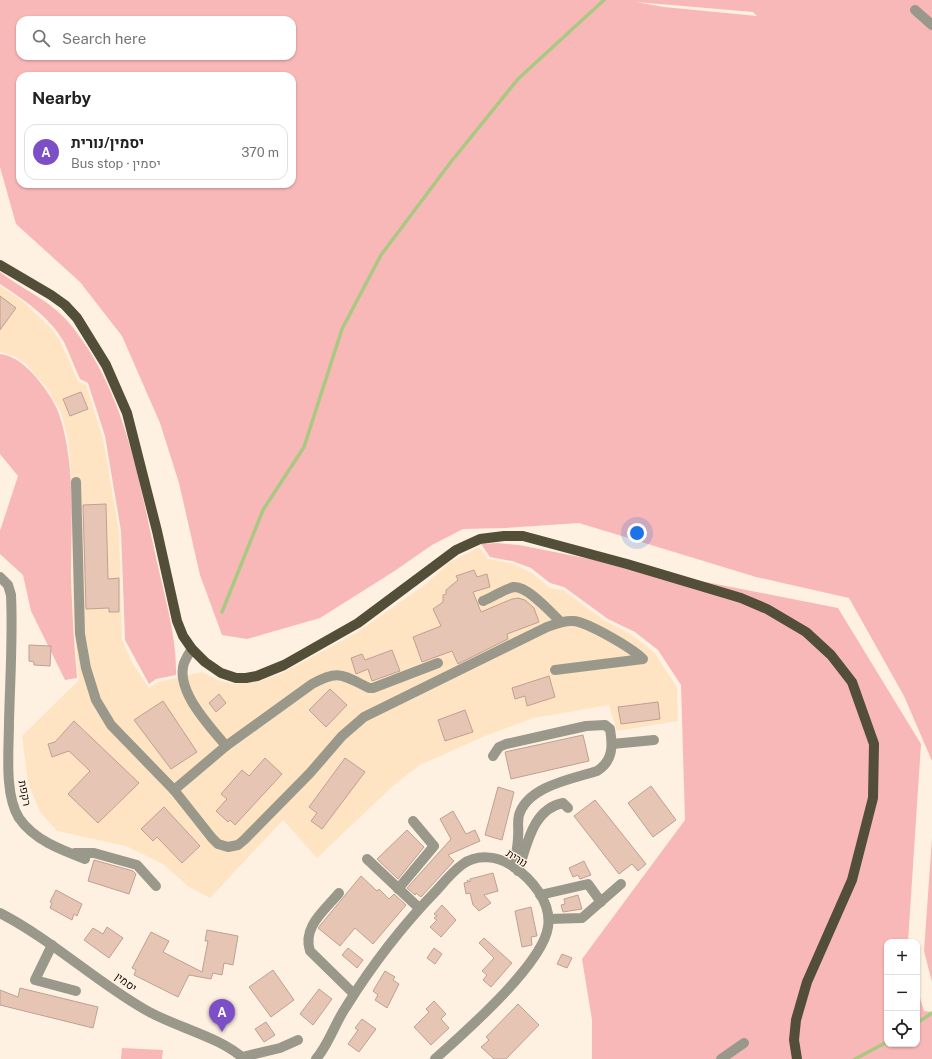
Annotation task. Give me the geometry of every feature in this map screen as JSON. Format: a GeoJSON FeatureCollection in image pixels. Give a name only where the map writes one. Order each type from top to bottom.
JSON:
{"type":"FeatureCollection","features":[{"type":"Feature","properties":{"kind":"main road"},"geometry":{"type":"LineString","coordinates":[[0,265],[65,305],[77,318],[90,338],[117,387],[127,413],[141,466],[177,621],[183,636],[192,649],[213,669],[228,676],[246,678],[266,673],[322,645],[358,623],[456,550],[480,539],[504,536],[523,536],[741,598],[767,609],[806,632],[831,655],[852,682],[874,744],[873,798],[852,880],[808,982],[796,1020],[794,1040],[797,1059]]}},
{"type":"Feature","properties":{"kind":"street"},"geometry":{"type":"LineString","coordinates":[[915,10],[932,25]]}},
{"type":"Feature","properties":{"kind":"street"},"geometry":{"type":"LineString","coordinates":[[76,482],[80,634],[89,679],[96,700],[106,718],[174,790],[215,841],[228,847],[238,845],[296,788],[342,736],[357,722],[537,632],[561,622],[574,621],[631,648],[643,659],[555,670]]}},
{"type":"Feature","properties":{"kind":"street","name":"רקפת"},"geometry":{"type":"LineString","coordinates":[[0,577],[8,585],[11,595],[9,754],[13,806],[19,818],[46,843],[85,859]]}},
{"type":"Feature","properties":{"kind":"street"},"geometry":{"type":"LineString","coordinates":[[483,601],[507,590],[521,588],[529,592],[561,622]]}},
{"type":"Feature","properties":{"kind":"street"},"geometry":{"type":"LineString","coordinates":[[192,649],[186,658],[183,667],[188,690],[198,712],[226,746]]}},
{"type":"Feature","properties":{"kind":"street"},"geometry":{"type":"LineString","coordinates":[[174,790],[226,746],[324,677],[332,674],[342,675],[369,688],[373,688],[438,663]]}},
{"type":"Feature","properties":{"kind":"street"},"geometry":{"type":"LineString","coordinates":[[493,756],[499,747],[506,744],[596,724],[605,725],[610,729],[612,749],[607,762],[602,768],[597,771],[552,784],[529,800],[522,808],[518,822],[516,869]]}},
{"type":"Feature","properties":{"kind":"street"},"geometry":{"type":"LineString","coordinates":[[612,744],[654,740]]}},
{"type":"Feature","properties":{"kind":"street"},"geometry":{"type":"LineString","coordinates":[[516,869],[532,829],[544,812],[557,804],[563,803],[568,808]]}},
{"type":"Feature","properties":{"kind":"street"},"geometry":{"type":"LineString","coordinates":[[398,888],[434,846],[413,821]]}},
{"type":"Feature","properties":{"kind":"street"},"geometry":{"type":"LineString","coordinates":[[68,853],[94,853],[138,865],[145,871],[156,886]]}},
{"type":"Feature","properties":{"kind":"street","name":"נורית"},"geometry":{"type":"LineString","coordinates":[[316,1059],[354,994],[419,908],[458,868],[467,861],[478,858],[490,858],[503,861],[516,869],[540,895],[547,909],[549,919]]}},
{"type":"Feature","properties":{"kind":"street"},"geometry":{"type":"LineString","coordinates":[[367,859],[419,908]]}},
{"type":"Feature","properties":{"kind":"street"},"geometry":{"type":"LineString","coordinates":[[540,895],[588,884],[600,902]]}},
{"type":"Feature","properties":{"kind":"street"},"geometry":{"type":"LineString","coordinates":[[435,1059],[481,1016],[525,969],[542,945],[548,928],[549,919],[582,918],[621,884]]}},
{"type":"Feature","properties":{"kind":"street"},"geometry":{"type":"LineString","coordinates":[[339,893],[310,928],[308,944],[310,951],[354,994]]}},
{"type":"Feature","properties":{"kind":"street","name":"יסמין"},"geometry":{"type":"LineString","coordinates":[[0,914],[52,944],[144,1009],[220,1044],[243,1058]]}},
{"type":"Feature","properties":{"kind":"street"},"geometry":{"type":"LineString","coordinates":[[52,944],[35,980],[76,991]]}},
{"type":"Feature","properties":{"kind":"street"},"geometry":{"type":"LineString","coordinates":[[243,1058],[280,1048],[298,1040]]}},
{"type":"Feature","properties":{"kind":"street"},"geometry":{"type":"LineString","coordinates":[[721,1059],[744,1043]]}},
{"type":"Feature","properties":{"kind":"shaded area"},"geometry":{"type":"Polygon","coordinates":[[[0,0],[932,0],[932,761],[904,696],[849,598],[756,577],[579,523],[463,529],[432,545],[393,572],[320,618],[247,639],[222,635],[200,575],[179,483],[160,423],[122,336],[80,282],[16,224],[0,167],[0,0]],[[636,2],[664,7],[757,16],[753,12],[636,2]]]}},
{"type":"Feature","properties":{"kind":"shaded area"},"geometry":{"type":"Polygon","coordinates":[[[0,272],[48,304],[66,319],[92,355],[106,382],[118,411],[137,471],[173,632],[176,675],[156,679],[149,684],[125,640],[121,531],[105,436],[88,383],[80,379],[64,342],[51,324],[35,309],[0,284],[0,272]]]}},
{"type":"Feature","properties":{"kind":"shaded area"},"geometry":{"type":"Polygon","coordinates":[[[0,286],[22,301],[52,329],[61,343],[78,381],[86,385],[103,439],[119,532],[122,640],[133,664],[149,688],[158,682],[202,672],[218,680],[235,684],[260,681],[284,672],[356,633],[426,584],[450,562],[479,547],[488,559],[514,564],[532,573],[550,588],[563,590],[605,621],[629,633],[654,652],[677,687],[678,721],[617,731],[609,705],[534,718],[485,736],[420,765],[394,785],[317,858],[283,820],[210,898],[189,887],[163,864],[126,846],[57,831],[40,812],[28,783],[22,736],[79,680],[73,615],[71,471],[68,439],[61,412],[47,388],[26,364],[14,356],[0,352],[0,286]]]}},
{"type":"Feature","properties":{"kind":"shaded area"},"geometry":{"type":"Polygon","coordinates":[[[0,354],[19,362],[35,376],[54,404],[59,414],[64,433],[70,474],[72,516],[71,577],[77,678],[65,680],[31,611],[23,575],[0,554],[0,531],[18,476],[0,454],[0,354]]]}},
{"type":"Feature","properties":{"kind":"shaded area"},"geometry":{"type":"Polygon","coordinates":[[[498,543],[519,545],[838,608],[921,744],[908,939],[884,939],[884,1047],[920,1047],[920,998],[924,1011],[932,1012],[932,1059],[592,1059],[592,1020],[582,959],[685,820],[681,685],[658,650],[635,632],[608,619],[564,587],[550,583],[531,568],[512,561],[490,557],[481,544],[498,543]]]}},
{"type":"Feature","properties":{"kind":"shaded area"},"geometry":{"type":"Polygon","coordinates":[[[932,838],[932,982],[924,951],[932,838]]]}},
{"type":"Feature","properties":{"kind":"shaded area"},"geometry":{"type":"Polygon","coordinates":[[[122,1048],[163,1050],[162,1059],[121,1059],[122,1048]]]}},
{"type":"Feature","properties":{"kind":"building"},"geometry":{"type":"Polygon","coordinates":[[[0,296],[16,308],[0,330],[0,296]]]}},
{"type":"Feature","properties":{"kind":"building"},"geometry":{"type":"Polygon","coordinates":[[[81,392],[88,409],[70,416],[63,399],[81,392]]]}},
{"type":"Feature","properties":{"kind":"building"},"geometry":{"type":"Polygon","coordinates":[[[106,504],[108,579],[119,578],[119,612],[109,612],[109,608],[86,609],[83,505],[106,504]]]}},
{"type":"Feature","properties":{"kind":"building"},"geometry":{"type":"Polygon","coordinates":[[[474,570],[477,577],[487,574],[490,587],[473,592],[481,612],[518,598],[525,600],[534,608],[539,622],[507,634],[508,639],[458,664],[452,651],[422,662],[413,637],[441,626],[433,609],[443,602],[443,595],[446,594],[446,590],[458,580],[456,576],[474,570]]]}},
{"type":"Feature","properties":{"kind":"building"},"geometry":{"type":"Polygon","coordinates":[[[29,645],[51,646],[50,666],[34,665],[34,662],[29,661],[29,645]]]}},
{"type":"Feature","properties":{"kind":"building"},"geometry":{"type":"Polygon","coordinates":[[[392,650],[400,671],[372,681],[368,669],[356,674],[351,658],[362,654],[365,660],[392,650]]]}},
{"type":"Feature","properties":{"kind":"building"},"geometry":{"type":"Polygon","coordinates":[[[549,676],[555,697],[527,706],[525,696],[515,699],[512,688],[549,676]]]}},
{"type":"Feature","properties":{"kind":"building"},"geometry":{"type":"Polygon","coordinates":[[[330,689],[347,705],[326,727],[309,710],[330,689]]]}},
{"type":"Feature","properties":{"kind":"building"},"geometry":{"type":"Polygon","coordinates":[[[219,694],[226,703],[216,712],[209,703],[219,694]]]}},
{"type":"Feature","properties":{"kind":"building"},"geometry":{"type":"Polygon","coordinates":[[[163,701],[197,752],[171,769],[134,720],[163,701]]]}},
{"type":"Feature","properties":{"kind":"building"},"geometry":{"type":"Polygon","coordinates":[[[658,702],[660,719],[621,724],[618,707],[658,702]]]}},
{"type":"Feature","properties":{"kind":"building"},"geometry":{"type":"Polygon","coordinates":[[[465,710],[473,732],[445,741],[438,720],[465,710]]]}},
{"type":"Feature","properties":{"kind":"building"},"geometry":{"type":"Polygon","coordinates":[[[74,721],[139,783],[98,823],[68,794],[90,771],[69,751],[52,757],[48,744],[55,742],[74,721]]]}},
{"type":"Feature","properties":{"kind":"building"},"geometry":{"type":"Polygon","coordinates":[[[583,735],[589,761],[511,779],[505,752],[583,735]]]}},
{"type":"Feature","properties":{"kind":"building"},"geometry":{"type":"Polygon","coordinates":[[[265,758],[282,774],[235,825],[230,820],[228,822],[216,811],[227,799],[221,794],[242,770],[249,776],[265,758]]]}},
{"type":"Feature","properties":{"kind":"building"},"geometry":{"type":"Polygon","coordinates":[[[345,758],[365,772],[322,829],[311,821],[317,813],[309,807],[345,758]]]}},
{"type":"Feature","properties":{"kind":"building"},"geometry":{"type":"Polygon","coordinates":[[[651,786],[676,820],[653,837],[628,803],[651,786]]]}},
{"type":"Feature","properties":{"kind":"building"},"geometry":{"type":"Polygon","coordinates":[[[498,787],[514,792],[502,840],[485,835],[498,787]]]}},
{"type":"Feature","properties":{"kind":"building"},"geometry":{"type":"Polygon","coordinates":[[[595,800],[646,864],[638,871],[632,864],[619,874],[574,816],[595,800]]]}},
{"type":"Feature","properties":{"kind":"building"},"geometry":{"type":"Polygon","coordinates":[[[164,807],[200,846],[182,863],[157,837],[153,841],[141,829],[164,807]]]}},
{"type":"Feature","properties":{"kind":"building"},"geometry":{"type":"Polygon","coordinates":[[[453,811],[466,834],[475,830],[480,841],[448,855],[454,861],[421,897],[416,893],[415,895],[407,888],[451,839],[440,819],[453,811]]]}},
{"type":"Feature","properties":{"kind":"building"},"geometry":{"type":"Polygon","coordinates":[[[407,830],[424,847],[398,879],[377,859],[407,830]]]}},
{"type":"Feature","properties":{"kind":"building"},"geometry":{"type":"Polygon","coordinates":[[[94,860],[133,871],[136,874],[129,894],[88,881],[94,860]]]}},
{"type":"Feature","properties":{"kind":"building"},"geometry":{"type":"Polygon","coordinates":[[[584,861],[591,875],[580,879],[578,875],[573,877],[569,868],[584,861]]]}},
{"type":"Feature","properties":{"kind":"building"},"geometry":{"type":"Polygon","coordinates":[[[493,873],[498,891],[484,895],[491,903],[479,911],[473,905],[470,893],[466,894],[464,883],[468,882],[467,880],[470,882],[470,879],[493,873]]]}},
{"type":"Feature","properties":{"kind":"building"},"geometry":{"type":"Polygon","coordinates":[[[361,876],[377,891],[379,889],[389,899],[394,894],[406,905],[373,944],[355,928],[340,946],[318,928],[361,876]]]}},
{"type":"Feature","properties":{"kind":"building"},"geometry":{"type":"Polygon","coordinates":[[[56,890],[82,904],[77,916],[74,914],[72,920],[50,908],[52,903],[50,902],[56,890]]]}},
{"type":"Feature","properties":{"kind":"building"},"geometry":{"type":"Polygon","coordinates":[[[578,895],[582,909],[563,912],[561,905],[565,904],[564,899],[578,895]]]}},
{"type":"Feature","properties":{"kind":"building"},"geometry":{"type":"Polygon","coordinates":[[[442,905],[456,920],[441,937],[430,927],[437,920],[434,918],[437,916],[434,914],[442,905]]]}},
{"type":"Feature","properties":{"kind":"building"},"geometry":{"type":"Polygon","coordinates":[[[531,907],[537,936],[531,937],[532,945],[522,947],[515,911],[531,907]]]}},
{"type":"Feature","properties":{"kind":"building"},"geometry":{"type":"Polygon","coordinates":[[[107,927],[123,938],[109,958],[84,940],[93,928],[103,934],[107,927]]]}},
{"type":"Feature","properties":{"kind":"building"},"geometry":{"type":"Polygon","coordinates":[[[207,930],[238,936],[233,965],[224,963],[222,975],[213,973],[211,979],[189,975],[178,997],[134,975],[136,970],[132,968],[151,932],[169,941],[163,952],[202,972],[208,941],[205,941],[207,930]]]}},
{"type":"Feature","properties":{"kind":"building"},"geometry":{"type":"Polygon","coordinates":[[[484,938],[512,963],[491,987],[483,980],[487,975],[482,971],[494,958],[479,943],[484,938]]]}},
{"type":"Feature","properties":{"kind":"building"},"geometry":{"type":"Polygon","coordinates":[[[348,948],[363,960],[357,968],[342,955],[348,948]]]}},
{"type":"Feature","properties":{"kind":"building"},"geometry":{"type":"Polygon","coordinates":[[[434,948],[442,954],[435,964],[427,958],[434,948]]]}},
{"type":"Feature","properties":{"kind":"building"},"geometry":{"type":"Polygon","coordinates":[[[562,954],[572,958],[567,968],[557,964],[562,954]]]}},
{"type":"Feature","properties":{"kind":"building"},"geometry":{"type":"Polygon","coordinates":[[[273,970],[294,1000],[271,1017],[249,987],[273,970]]]}},
{"type":"Feature","properties":{"kind":"building"},"geometry":{"type":"Polygon","coordinates":[[[385,971],[395,977],[393,980],[399,984],[387,1008],[375,1000],[378,995],[373,991],[385,971]]]}},
{"type":"Feature","properties":{"kind":"building"},"geometry":{"type":"Polygon","coordinates":[[[20,988],[98,1007],[93,1028],[0,1005],[0,990],[18,997],[20,988]]]}},
{"type":"Feature","properties":{"kind":"building"},"geometry":{"type":"Polygon","coordinates":[[[319,989],[332,999],[313,1025],[300,1014],[319,989]]]}},
{"type":"Feature","properties":{"kind":"building"},"geometry":{"type":"Polygon","coordinates":[[[434,1001],[446,1014],[441,1019],[449,1028],[431,1045],[414,1027],[429,1012],[426,1009],[434,1001]]]}},
{"type":"Feature","properties":{"kind":"building"},"geometry":{"type":"Polygon","coordinates":[[[518,1004],[539,1025],[506,1059],[494,1059],[481,1047],[489,1040],[486,1037],[518,1004]]]}},
{"type":"Feature","properties":{"kind":"building"},"geometry":{"type":"Polygon","coordinates":[[[362,1019],[376,1029],[359,1052],[348,1044],[358,1030],[355,1028],[362,1019]]]}},
{"type":"Feature","properties":{"kind":"building"},"geometry":{"type":"Polygon","coordinates":[[[266,1022],[275,1035],[264,1042],[255,1029],[266,1022]]]}},
{"type":"Feature","properties":{"kind":"waterway"},"geometry":{"type":"LineString","coordinates":[[222,612],[263,510],[304,447],[342,329],[381,255],[450,163],[518,79],[604,0]]}},
{"type":"Feature","properties":{"kind":"waterway"},"geometry":{"type":"LineString","coordinates":[[920,1021],[932,1013]]}},
{"type":"Feature","properties":{"kind":"waterway"},"geometry":{"type":"LineString","coordinates":[[855,1059],[884,1044]]}},
{"type":"Feature","properties":{"kind":"place","name":"יסמין/נורית"},"geometry":{"type":"Point","coordinates":[222,1032]}}]}
